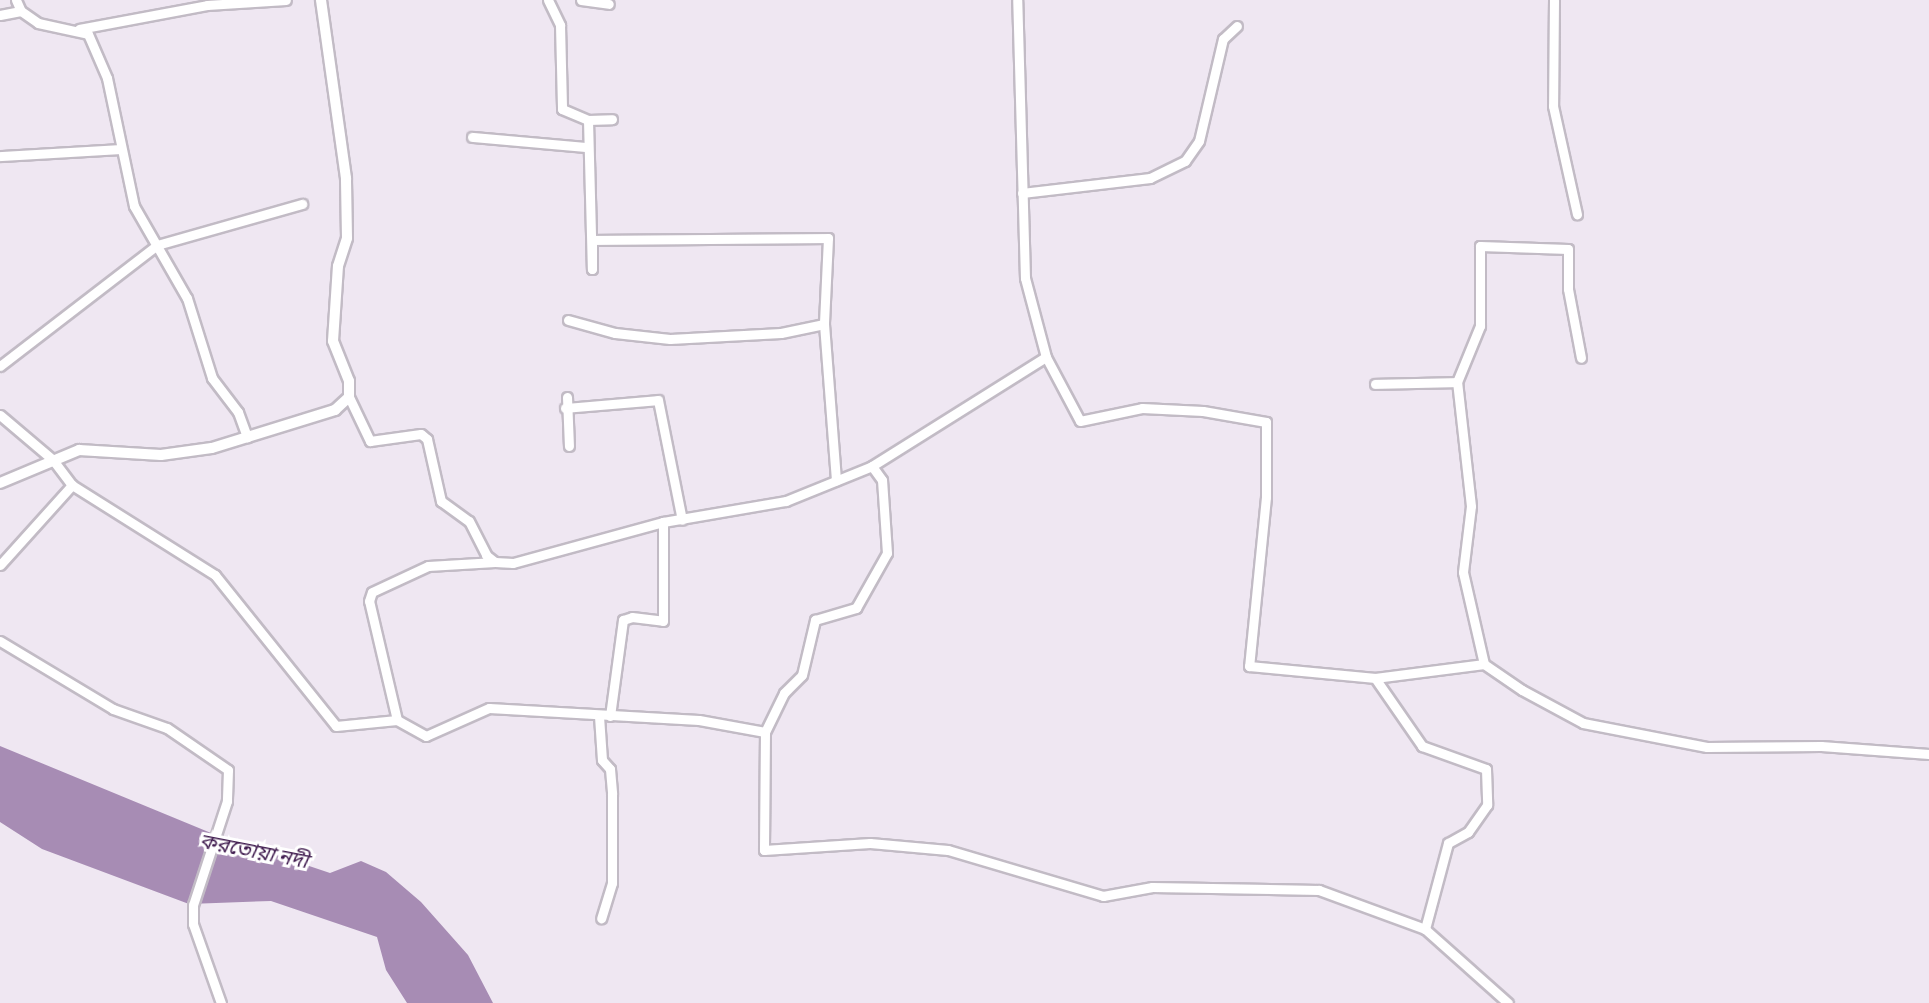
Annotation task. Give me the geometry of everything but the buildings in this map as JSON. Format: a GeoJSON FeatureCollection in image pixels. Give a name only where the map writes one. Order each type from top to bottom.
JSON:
{"type":"FeatureCollection","features":[{"type":"Feature","properties":{"kind":"street"},"geometry":{"type":"LineString","coordinates":[[16,0],[21,12],[38,23],[79,29],[208,5],[286,0]]}},
{"type":"Feature","properties":{"kind":"street"},"geometry":{"type":"LineString","coordinates":[[321,0],[346,178],[347,238],[338,267],[333,341],[349,381],[349,397],[370,441],[421,434],[427,439],[441,501],[470,520],[486,555],[495,562]]}},
{"type":"Feature","properties":{"kind":"street"},"geometry":{"type":"LineString","coordinates":[[548,0],[560,25],[562,109],[588,120],[612,119]]}},
{"type":"Feature","properties":{"kind":"street"},"geometry":{"type":"LineString","coordinates":[[581,0],[609,4]]}},
{"type":"Feature","properties":{"kind":"street"},"geometry":{"type":"LineString","coordinates":[[1017,0],[1025,278],[1046,357],[1080,421],[1142,408],[1203,411],[1266,422],[1266,497],[1249,666],[1375,678],[1484,664],[1583,723],[1707,747],[1821,746],[1929,754]]}},
{"type":"Feature","properties":{"kind":"street"},"geometry":{"type":"LineString","coordinates":[[1554,0],[1553,107],[1577,214]]}},
{"type":"Feature","properties":{"kind":"street"},"geometry":{"type":"LineString","coordinates":[[0,15],[21,12]]}},
{"type":"Feature","properties":{"kind":"street"},"geometry":{"type":"LineString","coordinates":[[1023,192],[1150,178],[1185,161],[1199,141],[1223,39],[1237,26]]}},
{"type":"Feature","properties":{"kind":"street"},"geometry":{"type":"LineString","coordinates":[[79,29],[88,34],[107,78],[134,206],[187,298],[212,378],[238,412],[247,437]]}},
{"type":"Feature","properties":{"kind":"street"},"geometry":{"type":"LineString","coordinates":[[588,120],[592,269],[592,240],[828,237],[824,324],[836,481]]}},
{"type":"Feature","properties":{"kind":"street"},"geometry":{"type":"LineString","coordinates":[[472,136],[587,147]]}},
{"type":"Feature","properties":{"kind":"street"},"geometry":{"type":"LineString","coordinates":[[0,156],[121,149]]}},
{"type":"Feature","properties":{"kind":"street"},"geometry":{"type":"LineString","coordinates":[[0,366],[157,245],[302,205]]}},
{"type":"Feature","properties":{"kind":"street"},"geometry":{"type":"LineString","coordinates":[[1484,664],[1463,572],[1471,506],[1457,382],[1480,326],[1480,246],[1487,243],[1568,249],[1568,289],[1581,358]]}},
{"type":"Feature","properties":{"kind":"street"},"geometry":{"type":"LineString","coordinates":[[568,320],[615,333],[670,339],[781,333],[824,324]]}},
{"type":"Feature","properties":{"kind":"street"},"geometry":{"type":"LineString","coordinates":[[397,720],[369,601],[372,592],[428,566],[513,562],[663,522],[786,501],[872,466],[1046,357]]}},
{"type":"Feature","properties":{"kind":"street"},"geometry":{"type":"LineString","coordinates":[[1375,384],[1457,382]]}},
{"type":"Feature","properties":{"kind":"street"},"geometry":{"type":"LineString","coordinates":[[0,483],[79,450],[160,455],[212,449],[335,410],[349,397]]}},
{"type":"Feature","properties":{"kind":"street"},"geometry":{"type":"LineString","coordinates":[[567,397],[565,408],[569,446]]}},
{"type":"Feature","properties":{"kind":"street"},"geometry":{"type":"LineString","coordinates":[[565,408],[658,400],[682,520]]}},
{"type":"Feature","properties":{"kind":"street"},"geometry":{"type":"LineString","coordinates":[[0,415],[53,460],[72,485],[215,575],[336,726],[397,720],[426,736],[489,708],[699,720],[765,732]]}},
{"type":"Feature","properties":{"kind":"street"},"geometry":{"type":"LineString","coordinates":[[872,466],[882,480],[887,553],[856,608],[815,620],[802,675],[784,693],[765,732],[764,850],[870,844],[947,849],[1103,897],[1152,887],[1319,890],[1425,929],[1508,1003]]}},
{"type":"Feature","properties":{"kind":"street"},"geometry":{"type":"LineString","coordinates":[[0,565],[72,485]]}},
{"type":"Feature","properties":{"kind":"street"},"geometry":{"type":"LineString","coordinates":[[610,716],[623,620],[632,617],[663,621],[663,522]]}},
{"type":"Feature","properties":{"kind":"street"},"geometry":{"type":"LineString","coordinates":[[0,641],[113,709],[167,728],[229,770],[227,801],[193,905],[193,924],[221,1003]]}},
{"type":"Feature","properties":{"kind":"street"},"geometry":{"type":"LineString","coordinates":[[1375,678],[1422,746],[1486,769],[1487,805],[1468,832],[1448,843],[1425,929]]}},
{"type":"Feature","properties":{"kind":"street"},"geometry":{"type":"LineString","coordinates":[[599,716],[602,760],[610,769],[612,794],[612,883],[601,919]]}},
{"type":"Feature","properties":{"kind":"water","name":"করতোয়া নদী"},"geometry":{"type":"Polygon","coordinates":[[[0,746],[211,833],[330,873],[361,861],[386,872],[421,902],[468,955],[493,1003],[407,1003],[386,970],[377,937],[271,901],[189,904],[42,849],[0,822],[0,746]]]}}]}
